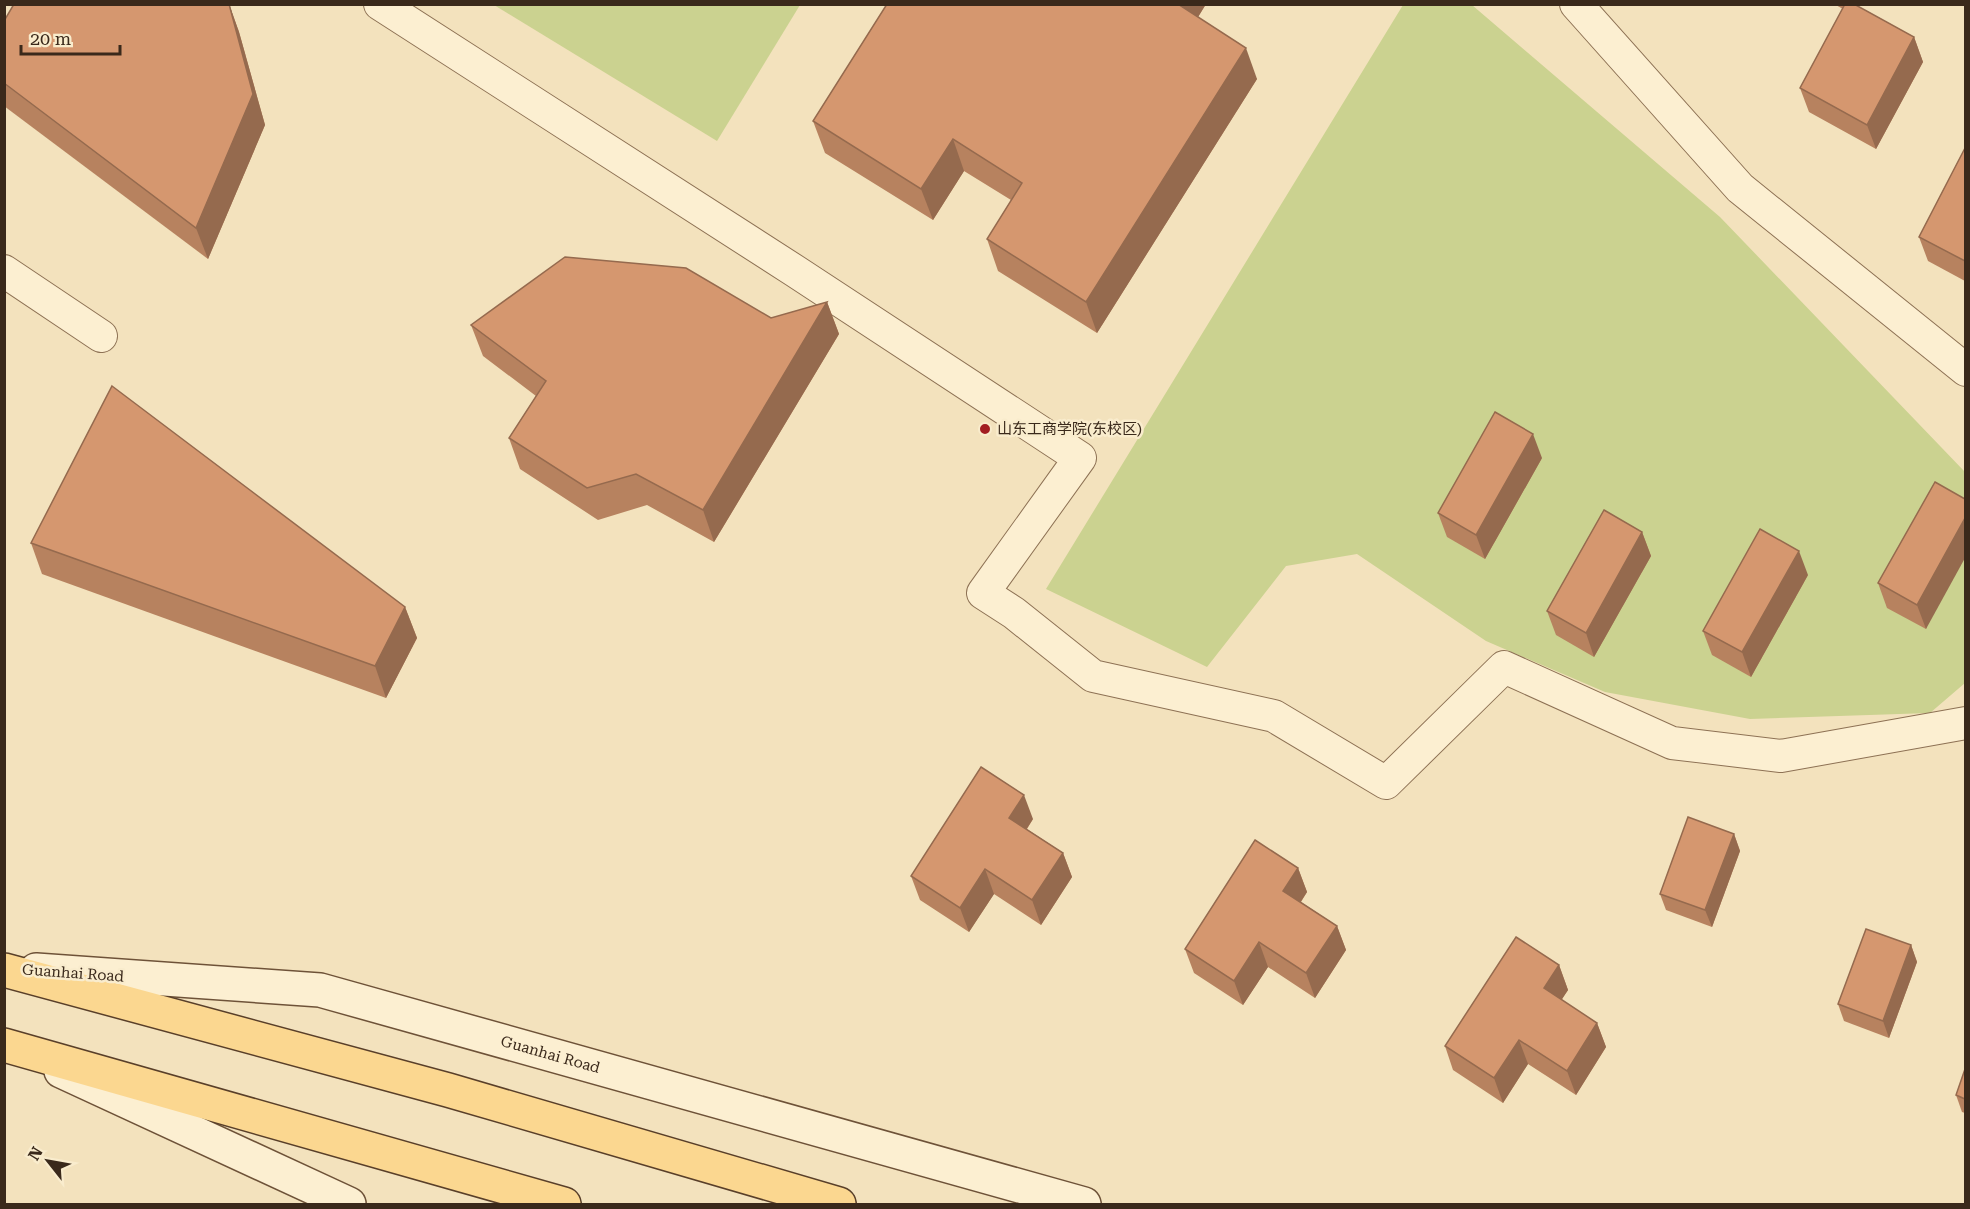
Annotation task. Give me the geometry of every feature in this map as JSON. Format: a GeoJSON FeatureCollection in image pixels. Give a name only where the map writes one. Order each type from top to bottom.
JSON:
{"type":"FeatureCollection","features":[{"type":"Feature","properties":{"kind":"main road","name":"Guanhai Road"},"geometry":{"type":"LineString","coordinates":[[4,969],[448,1090],[838,1204]]}},
{"type":"Feature","properties":{"kind":"main road","name":"Guanhai Road"},"geometry":{"type":"LineString","coordinates":[[4,969],[320,990],[1084,1204]]}},
{"type":"Feature","properties":{"kind":"main road"},"geometry":{"type":"LineString","coordinates":[[4,1045],[349,1204]]}},
{"type":"Feature","properties":{"kind":"main road"},"geometry":{"type":"LineString","coordinates":[[4,1045],[564,1204]]}},
{"type":"Feature","properties":{"kind":"street"},"geometry":{"type":"LineString","coordinates":[[380,4],[795,271],[1080,458],[983,593],[1014,614],[1093,676],[1274,716],[1386,783],[1504,667],[1672,743],[1704,747],[1781,756],[1965,723]]}},
{"type":"Feature","properties":{"kind":"street"},"geometry":{"type":"LineString","coordinates":[[1576,4],[1740,188],[1965,370]]}},
{"type":"Feature","properties":{"kind":"street"},"geometry":{"type":"LineString","coordinates":[[4,272],[100,336]]}},
{"type":"Feature","properties":{"kind":"green space"},"geometry":{"type":"Polygon","coordinates":[[[494,5],[800,5],[717,141],[494,5]]]}},
{"type":"Feature","properties":{"kind":"green space"},"geometry":{"type":"Polygon","coordinates":[[[1403,5],[1472,5],[1720,217],[1965,472],[1965,683],[1930,713],[1750,719],[1605,692],[1486,641],[1357,554],[1286,566],[1207,667],[1046,589],[1403,5]]]}},
{"type":"Feature","properties":{"kind":"building"},"geometry":{"type":"Polygon","coordinates":[[[14,4],[229,4],[253,94],[196,228],[4,83],[4,21],[14,4]]]}},
{"type":"Feature","properties":{"kind":"building"},"geometry":{"type":"Polygon","coordinates":[[[887,4],[1178,4],[1246,48],[1086,302],[987,239],[1022,183],[953,139],[921,189],[813,121],[887,4]]]}},
{"type":"Feature","properties":{"kind":"building"},"geometry":{"type":"Polygon","coordinates":[[[1845,4],[1854,4],[1914,37],[1867,125],[1800,88],[1845,4]]]}},
{"type":"Feature","properties":{"kind":"building"},"geometry":{"type":"Polygon","coordinates":[[[1965,148],[1965,261],[1919,237],[1965,148]]]}},
{"type":"Feature","properties":{"kind":"building"},"geometry":{"type":"Polygon","coordinates":[[[565,257],[686,268],[771,318],[827,302],[703,510],[636,474],[587,488],[509,438],[546,381],[471,325],[565,257]]]}},
{"type":"Feature","properties":{"kind":"building"},"geometry":{"type":"Polygon","coordinates":[[[112,386],[405,607],[375,666],[31,543],[112,386]]]}},
{"type":"Feature","properties":{"kind":"building"},"geometry":{"type":"Polygon","coordinates":[[[1495,412],[1533,434],[1476,535],[1438,513],[1495,412]]]}},
{"type":"Feature","properties":{"kind":"building"},"geometry":{"type":"Polygon","coordinates":[[[1935,482],[1965,499],[1965,518],[1917,605],[1878,583],[1935,482]]]}},
{"type":"Feature","properties":{"kind":"building"},"geometry":{"type":"Polygon","coordinates":[[[1604,510],[1642,532],[1586,633],[1547,611],[1604,510]]]}},
{"type":"Feature","properties":{"kind":"building"},"geometry":{"type":"Polygon","coordinates":[[[1760,529],[1799,551],[1742,652],[1703,631],[1760,529]]]}},
{"type":"Feature","properties":{"kind":"building"},"geometry":{"type":"Polygon","coordinates":[[[981,767],[1024,795],[1009,818],[1063,853],[1032,900],[985,869],[960,908],[911,876],[981,767]]]}},
{"type":"Feature","properties":{"kind":"building"},"geometry":{"type":"Polygon","coordinates":[[[1688,817],[1734,834],[1705,910],[1660,894],[1688,817]]]}},
{"type":"Feature","properties":{"kind":"building"},"geometry":{"type":"Polygon","coordinates":[[[1255,840],[1298,868],[1283,891],[1337,926],[1306,973],[1259,942],[1234,981],[1185,949],[1255,840]]]}},
{"type":"Feature","properties":{"kind":"building"},"geometry":{"type":"Polygon","coordinates":[[[1866,929],[1911,945],[1883,1021],[1838,1004],[1866,929]]]}},
{"type":"Feature","properties":{"kind":"building"},"geometry":{"type":"Polygon","coordinates":[[[1516,937],[1559,965],[1544,988],[1597,1023],[1567,1071],[1519,1040],[1494,1078],[1445,1046],[1516,937]]]}},
{"type":"Feature","properties":{"kind":"building"},"geometry":{"type":"Polygon","coordinates":[[[1965,1069],[1965,1099],[1956,1095],[1965,1069]]]}},
{"type":"Feature","properties":{"kind":"place","name":"山东工商学院(东校区)"},"geometry":{"type":"Point","coordinates":[985,429]}}]}
